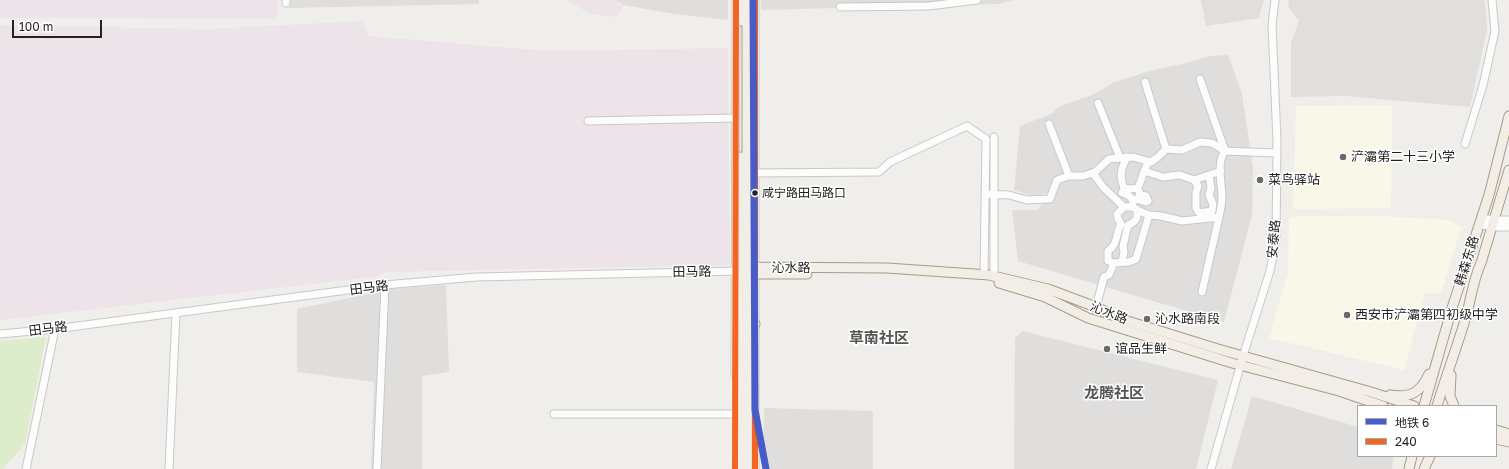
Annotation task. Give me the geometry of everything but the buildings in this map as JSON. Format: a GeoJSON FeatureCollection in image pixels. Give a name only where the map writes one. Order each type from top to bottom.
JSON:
{"type":"FeatureCollection","features":[{"type":"Feature","properties":{"kind":"main road"},"geometry":{"type":"LineString","coordinates":[[739,469],[747,271],[741,0]]}},
{"type":"Feature","properties":{"kind":"main road"},"geometry":{"type":"LineString","coordinates":[[747,0],[747,469]]}},
{"type":"Feature","properties":{"kind":"main road","name":"韩森东路"},"geometry":{"type":"LineString","coordinates":[[1424,405],[1439,351],[1489,195],[1509,116]]}},
{"type":"Feature","properties":{"kind":"main road","name":"韩森东路"},"geometry":{"type":"LineString","coordinates":[[1437,405],[1468,308],[1476,272],[1481,263],[1509,170]]}},
{"type":"Feature","properties":{"kind":"main road","name":"沁水路"},"geometry":{"type":"LineString","coordinates":[[747,271],[887,268],[994,276],[1048,289],[1096,307],[1111,315],[1374,404]]}},
{"type":"Feature","properties":{"kind":"main road","name":"沁水路"},"geometry":{"type":"LineString","coordinates":[[747,271],[886,274],[990,281],[1045,296],[1088,318],[1242,360],[1377,394],[1411,405]]}},
{"type":"Feature","properties":{"kind":"main road"},"geometry":{"type":"LineString","coordinates":[[747,342],[755,324]]}},
{"type":"Feature","properties":{"kind":"main road"},"geometry":{"type":"LineString","coordinates":[[1377,394],[1401,396],[1415,393],[1424,384],[1439,351]]}},
{"type":"Feature","properties":{"kind":"main road"},"geometry":{"type":"LineString","coordinates":[[1452,362],[1450,393],[1454,405]]}},
{"type":"Feature","properties":{"kind":"main road"},"geometry":{"type":"LineString","coordinates":[[1497,432],[1509,434]]}},
{"type":"Feature","properties":{"kind":"main road"},"geometry":{"type":"LineString","coordinates":[[1497,432],[1509,442]]}},
{"type":"Feature","properties":{"kind":"main road"},"geometry":{"type":"LineString","coordinates":[[1409,469],[1410,457]]}},
{"type":"Feature","properties":{"kind":"main road"},"geometry":{"type":"LineString","coordinates":[[1421,469],[1424,457]]}},
{"type":"Feature","properties":{"kind":"main road"},"geometry":{"type":"LineString","coordinates":[[1424,469],[1430,457]]}},
{"type":"Feature","properties":{"kind":"street"},"geometry":{"type":"LineString","coordinates":[[736,0],[735,118],[747,271],[755,324],[755,469]]}},
{"type":"Feature","properties":{"kind":"street"},"geometry":{"type":"LineString","coordinates":[[735,469],[735,414],[755,173],[755,0]]}},
{"type":"Feature","properties":{"kind":"street"},"geometry":{"type":"LineString","coordinates":[[840,7],[977,0]]}},
{"type":"Feature","properties":{"kind":"street","name":"安泰路"},"geometry":{"type":"LineString","coordinates":[[1211,469],[1242,360],[1270,270],[1276,241],[1277,153],[1272,25],[1275,0]]}},
{"type":"Feature","properties":{"kind":"street"},"geometry":{"type":"LineString","coordinates":[[1465,144],[1483,85],[1495,31],[1492,0]]}},
{"type":"Feature","properties":{"kind":"street"},"geometry":{"type":"LineString","coordinates":[[1200,79],[1226,151]]}},
{"type":"Feature","properties":{"kind":"street"},"geometry":{"type":"LineString","coordinates":[[1145,82],[1166,149]]}},
{"type":"Feature","properties":{"kind":"street"},"geometry":{"type":"LineString","coordinates":[[1098,103],[1123,158],[1120,180],[1124,188],[1122,193],[1128,195],[1134,206],[1137,220],[1134,223],[1119,228],[1115,246],[1108,252],[1108,261],[1129,262],[1136,259],[1149,215]]}},
{"type":"Feature","properties":{"kind":"street"},"geometry":{"type":"LineString","coordinates":[[588,121],[735,118]]}},
{"type":"Feature","properties":{"kind":"street"},"geometry":{"type":"LineString","coordinates":[[1049,124],[1069,176]]}},
{"type":"Feature","properties":{"kind":"street"},"geometry":{"type":"LineString","coordinates":[[755,173],[879,172],[890,162],[967,126],[986,139],[984,275]]}},
{"type":"Feature","properties":{"kind":"street"},"geometry":{"type":"LineString","coordinates":[[994,137],[994,276]]}},
{"type":"Feature","properties":{"kind":"street"},"geometry":{"type":"LineString","coordinates":[[1134,206],[1136,199],[1146,202],[1148,201],[1146,196],[1140,195],[1138,188],[1147,164],[1157,158],[1166,149],[1182,150],[1200,142],[1212,143],[1226,151],[1277,153]]}},
{"type":"Feature","properties":{"kind":"street"},"geometry":{"type":"LineString","coordinates":[[1202,292],[1219,217],[1222,198],[1222,156],[1226,151]]}},
{"type":"Feature","properties":{"kind":"street"},"geometry":{"type":"LineString","coordinates":[[985,194],[1009,195],[1026,200],[1050,200],[1057,180],[1069,176],[1083,176],[1093,173],[1109,159],[1133,157],[1151,162]]}},
{"type":"Feature","properties":{"kind":"street"},"geometry":{"type":"LineString","coordinates":[[1144,171],[1163,177],[1180,175],[1194,180],[1198,186],[1196,192],[1196,208],[1199,212],[1212,211],[1213,204],[1209,195],[1211,188],[1209,175]]}},
{"type":"Feature","properties":{"kind":"street"},"geometry":{"type":"LineString","coordinates":[[1194,180],[1221,171]]}},
{"type":"Feature","properties":{"kind":"street"},"geometry":{"type":"LineString","coordinates":[[1093,173],[1103,188],[1124,207]]}},
{"type":"Feature","properties":{"kind":"street"},"geometry":{"type":"LineString","coordinates":[[1124,188],[1138,188]]}},
{"type":"Feature","properties":{"kind":"street"},"geometry":{"type":"LineString","coordinates":[[1125,225],[1118,219],[1117,214],[1124,207],[1134,206],[1149,215],[1182,221],[1219,217]]}},
{"type":"Feature","properties":{"kind":"street"},"geometry":{"type":"LineString","coordinates":[[1493,224],[1509,220]]}},
{"type":"Feature","properties":{"kind":"street"},"geometry":{"type":"LineString","coordinates":[[1480,221],[1509,227]]}},
{"type":"Feature","properties":{"kind":"street"},"geometry":{"type":"LineString","coordinates":[[1096,307],[1104,277],[1110,275],[1124,252],[1123,246],[1125,225]]}},
{"type":"Feature","properties":{"kind":"street","name":"田马路"},"geometry":{"type":"LineString","coordinates":[[0,334],[55,329],[385,285],[476,277],[747,271]]}},
{"type":"Feature","properties":{"kind":"street"},"geometry":{"type":"LineString","coordinates":[[377,469],[385,285]]}},
{"type":"Feature","properties":{"kind":"street"},"geometry":{"type":"LineString","coordinates":[[168,469],[176,313]]}},
{"type":"Feature","properties":{"kind":"street"},"geometry":{"type":"LineString","coordinates":[[26,469],[55,329]]}},
{"type":"Feature","properties":{"kind":"street"},"geometry":{"type":"LineString","coordinates":[[554,414],[735,414]]}},
{"type":"Feature","properties":{"kind":"shaded area"},"geometry":{"type":"Polygon","coordinates":[[[0,0],[278,0],[277,19],[0,18],[0,0]]]}},
{"type":"Feature","properties":{"kind":"shaded area"},"geometry":{"type":"Polygon","coordinates":[[[289,0],[479,0],[479,4],[289,8],[289,0]]]}},
{"type":"Feature","properties":{"kind":"shaded area"},"geometry":{"type":"Polygon","coordinates":[[[567,0],[615,0],[624,5],[616,17],[590,14],[567,0]]]}},
{"type":"Feature","properties":{"kind":"shaded area"},"geometry":{"type":"Polygon","coordinates":[[[615,0],[728,0],[728,20],[674,14],[624,5],[615,0]]]}},
{"type":"Feature","properties":{"kind":"shaded area"},"geometry":{"type":"Polygon","coordinates":[[[761,0],[1013,0],[999,4],[761,10],[761,0]]]}},
{"type":"Feature","properties":{"kind":"shaded area"},"geometry":{"type":"Polygon","coordinates":[[[1201,0],[1264,0],[1259,18],[1206,26],[1201,0]]]}},
{"type":"Feature","properties":{"kind":"shaded area"},"geometry":{"type":"Polygon","coordinates":[[[1289,0],[1485,0],[1487,30],[1470,107],[1346,96],[1291,97],[1291,43],[1299,21],[1288,7],[1289,0]]]}},
{"type":"Feature","properties":{"kind":"shaded area"},"geometry":{"type":"Polygon","coordinates":[[[362,21],[369,36],[548,51],[728,48],[730,265],[387,272],[374,277],[0,320],[0,25],[206,29],[362,21]]]}},
{"type":"Feature","properties":{"kind":"shaded area"},"geometry":{"type":"Polygon","coordinates":[[[1228,55],[1242,94],[1253,167],[1252,215],[1224,322],[1018,261],[1012,210],[1038,210],[1050,193],[1032,196],[1014,190],[1020,126],[1051,114],[1061,106],[1092,95],[1115,82],[1153,70],[1211,56],[1228,55]]]}},
{"type":"Feature","properties":{"kind":"shaded area","name":"浐灞第二十三小学"},"geometry":{"type":"Polygon","coordinates":[[[1392,105],[1391,208],[1293,209],[1296,106],[1392,105]]]}},
{"type":"Feature","properties":{"kind":"shaded area","name":"西安市浐灞第四初级中学"},"geometry":{"type":"Polygon","coordinates":[[[1296,216],[1383,216],[1448,220],[1461,227],[1441,293],[1425,293],[1404,370],[1269,338],[1288,272],[1289,218],[1296,216]]]}},
{"type":"Feature","properties":{"kind":"shaded area"},"geometry":{"type":"Polygon","coordinates":[[[446,285],[449,372],[422,376],[422,469],[371,469],[374,382],[297,372],[297,309],[391,289],[446,285]]]}},
{"type":"Feature","properties":{"kind":"shaded area"},"geometry":{"type":"Polygon","coordinates":[[[1023,331],[1218,380],[1196,469],[1014,469],[1015,338],[1023,331]]]}},
{"type":"Feature","properties":{"kind":"shaded area"},"geometry":{"type":"Polygon","coordinates":[[[1252,396],[1357,427],[1357,457],[1394,457],[1392,469],[1231,469],[1252,396]]]}},
{"type":"Feature","properties":{"kind":"shaded area"},"geometry":{"type":"Polygon","coordinates":[[[764,408],[873,411],[873,469],[763,469],[764,408]]]}},
{"type":"Feature","properties":{"kind":"green space"},"geometry":{"type":"Polygon","coordinates":[[[46,337],[25,444],[3,469],[0,469],[0,341],[46,337]]]}},
{"type":"Feature","properties":{"kind":"metro line","name":"6"},"geometry":{"type":"LineString","coordinates":[[753,0],[755,410],[766,469]]}},
{"type":"Feature","properties":{"kind":"transit line","name":"240"},"geometry":{"type":"LineString","coordinates":[[735,469],[736,0]]}},
{"type":"Feature","properties":{"kind":"transit line","name":"240"},"geometry":{"type":"LineString","coordinates":[[755,0],[755,469]]}},
{"type":"Feature","properties":{"kind":"place","name":"浐灞第二十三小学"},"geometry":{"type":"Point","coordinates":[1343,157]}},
{"type":"Feature","properties":{"kind":"place","name":"菜鸟驿站"},"geometry":{"type":"Point","coordinates":[1260,180]}},
{"type":"Feature","properties":{"kind":"place","name":"咸宁路田马路口"},"geometry":{"type":"Point","coordinates":[755,193]}},
{"type":"Feature","properties":{"kind":"place","name":"西安市浐灞第四初级中学"},"geometry":{"type":"Point","coordinates":[1347,315]}},
{"type":"Feature","properties":{"kind":"place","name":"沁水路南段"},"geometry":{"type":"Point","coordinates":[1147,319]}},
{"type":"Feature","properties":{"kind":"place","name":"谊品生鲜"},"geometry":{"type":"Point","coordinates":[1107,349]}},
{"type":"Feature","properties":{"kind":"district","name":"草南社区"},"geometry":{"type":"Point","coordinates":[879,338]}},
{"type":"Feature","properties":{"kind":"district","name":"龙腾社区"},"geometry":{"type":"Point","coordinates":[1114,393]}}]}
